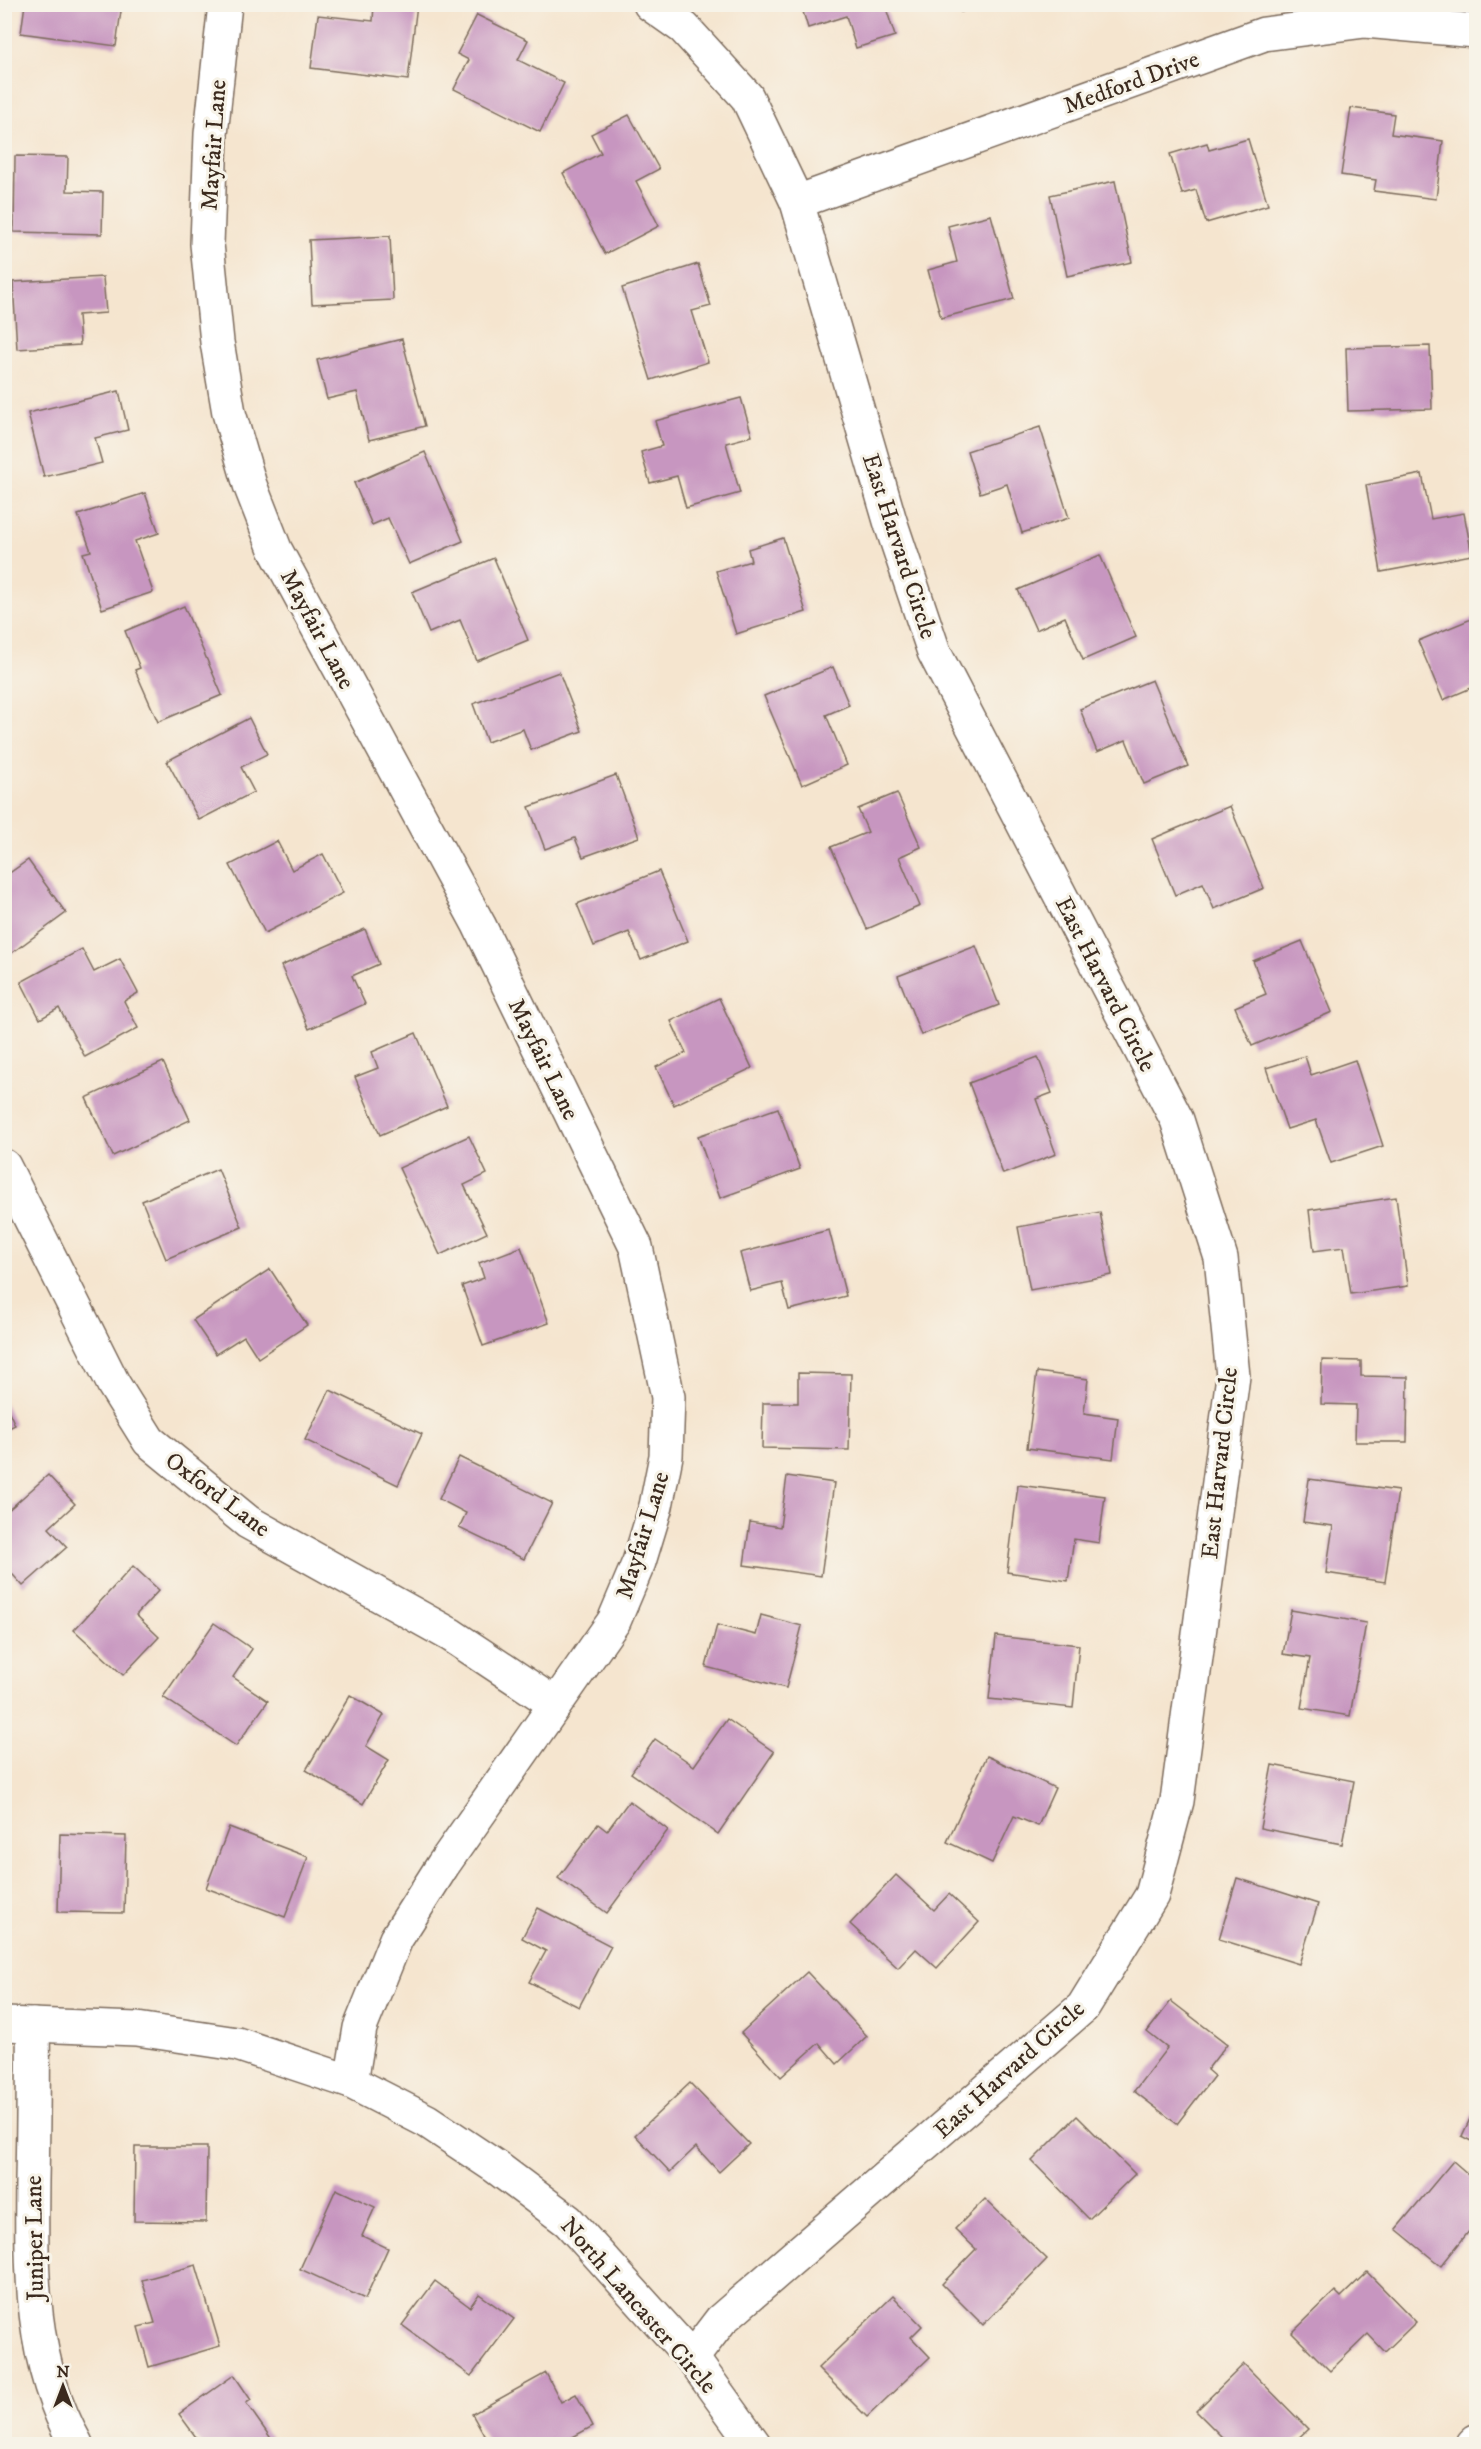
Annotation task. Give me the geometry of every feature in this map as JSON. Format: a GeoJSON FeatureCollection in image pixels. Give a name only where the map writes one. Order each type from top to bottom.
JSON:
{"type":"FeatureCollection","features":[{"type":"Feature","properties":{"kind":"street","name":"Mayfair Lane"},"geometry":{"type":"LineString","coordinates":[[225,4],[211,134],[207,244],[217,342],[229,413],[250,485],[275,549],[478,925],[636,1247],[668,1397],[666,1456],[656,1506],[639,1562],[614,1621],[442,1865],[396,1939],[360,2028],[351,2082]]}},
{"type":"Feature","properties":{"kind":"street","name":"East Harvard Circle"},"geometry":{"type":"LineString","coordinates":[[650,4],[684,28],[747,97],[797,202],[890,521],[934,652],[1177,1120],[1221,1258],[1233,1376],[1177,1801],[1152,1895],[1083,2007],[721,2320],[692,2358]]}},
{"type":"Feature","properties":{"kind":"street","name":"Medford Drive"},"geometry":{"type":"LineString","coordinates":[[797,202],[1264,34],[1365,21],[1476,32]]}},
{"type":"Feature","properties":{"kind":"street","name":"Oxford Lane"},"geometry":{"type":"LineString","coordinates":[[4,1166],[114,1385],[149,1441],[248,1522],[452,1635],[555,1704]]}},
{"type":"Feature","properties":{"kind":"street","name":"North Lancaster Circle"},"geometry":{"type":"LineString","coordinates":[[19,2024],[137,2029],[237,2044],[351,2082],[427,2121],[496,2167],[568,2221],[692,2358],[754,2445]]}},
{"type":"Feature","properties":{"kind":"street","name":"Juniper Lane"},"geometry":{"type":"LineString","coordinates":[[19,2024],[34,2312],[41,2356],[52,2393],[76,2445]]}},
{"type":"Feature","properties":{"kind":"street"},"geometry":{"type":"LineString","coordinates":[[1473,2445],[1476,2441]]}},
{"type":"Feature","properties":{"kind":"building"},"geometry":{"type":"Polygon","coordinates":[[[25,4],[122,4],[116,46],[21,33],[25,4]]]}},
{"type":"Feature","properties":{"kind":"building"},"geometry":{"type":"Polygon","coordinates":[[[374,4],[417,4],[408,80],[311,68],[318,15],[373,21],[374,4]]]}},
{"type":"Feature","properties":{"kind":"building"},"geometry":{"type":"Polygon","coordinates":[[[959,4],[985,4],[985,5],[961,12],[959,4]]]}},
{"type":"Feature","properties":{"kind":"building"},"geometry":{"type":"Polygon","coordinates":[[[801,5],[885,5],[895,36],[856,48],[846,16],[808,28],[801,5]]]}},
{"type":"Feature","properties":{"kind":"building"},"geometry":{"type":"Polygon","coordinates":[[[477,15],[528,40],[518,60],[564,83],[540,132],[454,89],[469,60],[457,54],[477,15]]]}},
{"type":"Feature","properties":{"kind":"building"},"geometry":{"type":"Polygon","coordinates":[[[1351,108],[1394,114],[1391,134],[1443,141],[1436,199],[1374,191],[1376,180],[1341,175],[1351,108]]]}},
{"type":"Feature","properties":{"kind":"building"},"geometry":{"type":"Polygon","coordinates":[[[629,115],[659,169],[636,181],[659,226],[605,254],[563,173],[601,153],[591,134],[629,115]]]}},
{"type":"Feature","properties":{"kind":"building"},"geometry":{"type":"Polygon","coordinates":[[[1248,139],[1268,205],[1206,223],[1196,190],[1182,194],[1170,154],[1207,143],[1209,150],[1248,139]]]}},
{"type":"Feature","properties":{"kind":"building"},"geometry":{"type":"Polygon","coordinates":[[[15,156],[68,157],[67,191],[103,192],[102,234],[14,232],[15,156]]]}},
{"type":"Feature","properties":{"kind":"building"},"geometry":{"type":"Polygon","coordinates":[[[1115,181],[1132,262],[1067,276],[1050,195],[1115,181]]]}},
{"type":"Feature","properties":{"kind":"building"},"geometry":{"type":"Polygon","coordinates":[[[991,215],[1014,299],[941,318],[928,270],[957,262],[948,226],[991,215]]]}},
{"type":"Feature","properties":{"kind":"building"},"geometry":{"type":"Polygon","coordinates":[[[390,236],[393,300],[312,304],[309,240],[390,236]]]}},
{"type":"Feature","properties":{"kind":"building"},"geometry":{"type":"Polygon","coordinates":[[[698,264],[711,306],[692,311],[708,362],[651,380],[622,288],[698,264]]]}},
{"type":"Feature","properties":{"kind":"building"},"geometry":{"type":"Polygon","coordinates":[[[103,277],[106,313],[78,315],[80,345],[17,349],[13,282],[103,277]]]}},
{"type":"Feature","properties":{"kind":"building"},"geometry":{"type":"Polygon","coordinates":[[[402,339],[425,426],[369,440],[357,392],[327,399],[317,360],[402,339]]]}},
{"type":"Feature","properties":{"kind":"building"},"geometry":{"type":"Polygon","coordinates":[[[1430,346],[1432,409],[1348,411],[1346,348],[1430,346]]]}},
{"type":"Feature","properties":{"kind":"building"},"geometry":{"type":"Polygon","coordinates":[[[119,391],[128,430],[95,438],[102,463],[44,477],[28,413],[119,391]]]}},
{"type":"Feature","properties":{"kind":"building"},"geometry":{"type":"Polygon","coordinates":[[[741,398],[752,436],[726,443],[740,493],[686,508],[677,476],[650,483],[641,452],[662,446],[655,421],[741,398]]]}},
{"type":"Feature","properties":{"kind":"building"},"geometry":{"type":"Polygon","coordinates":[[[1040,427],[1069,518],[1022,533],[1007,484],[980,493],[967,451],[1040,427]]]}},
{"type":"Feature","properties":{"kind":"building"},"geometry":{"type":"Polygon","coordinates":[[[425,452],[463,541],[409,564],[388,518],[372,525],[354,483],[425,452]]]}},
{"type":"Feature","properties":{"kind":"building"},"geometry":{"type":"Polygon","coordinates":[[[1422,474],[1431,519],[1464,513],[1472,555],[1381,572],[1366,485],[1422,474]]]}},
{"type":"Feature","properties":{"kind":"building"},"geometry":{"type":"Polygon","coordinates":[[[145,493],[159,533],[135,541],[153,592],[102,609],[83,553],[91,551],[78,515],[145,493]]]}},
{"type":"Feature","properties":{"kind":"building"},"geometry":{"type":"Polygon","coordinates":[[[783,538],[806,612],[736,634],[716,571],[751,561],[748,549],[783,538]]]}},
{"type":"Feature","properties":{"kind":"building"},"geometry":{"type":"Polygon","coordinates":[[[1100,555],[1136,637],[1083,660],[1065,617],[1036,630],[1018,590],[1100,555]]]}},
{"type":"Feature","properties":{"kind":"building"},"geometry":{"type":"Polygon","coordinates":[[[494,558],[528,640],[477,661],[460,620],[429,633],[412,592],[494,558]]]}},
{"type":"Feature","properties":{"kind":"building"},"geometry":{"type":"Polygon","coordinates":[[[184,606],[222,695],[158,722],[135,670],[140,668],[125,631],[184,606]]]}},
{"type":"Feature","properties":{"kind":"building"},"geometry":{"type":"Polygon","coordinates":[[[1476,617],[1476,686],[1443,700],[1418,641],[1476,617]]]}},
{"type":"Feature","properties":{"kind":"building"},"geometry":{"type":"Polygon","coordinates":[[[833,667],[849,705],[826,715],[847,765],[802,785],[764,696],[833,667]]]}},
{"type":"Feature","properties":{"kind":"building"},"geometry":{"type":"Polygon","coordinates":[[[559,672],[582,731],[531,750],[523,729],[487,742],[473,704],[559,672]]]}},
{"type":"Feature","properties":{"kind":"building"},"geometry":{"type":"Polygon","coordinates":[[[1152,680],[1188,766],[1144,784],[1126,740],[1097,752],[1080,709],[1152,680]]]}},
{"type":"Feature","properties":{"kind":"building"},"geometry":{"type":"Polygon","coordinates":[[[249,718],[267,754],[241,767],[254,792],[199,820],[167,761],[249,718]]]}},
{"type":"Feature","properties":{"kind":"building"},"geometry":{"type":"Polygon","coordinates":[[[616,775],[639,837],[583,857],[575,838],[545,849],[529,807],[616,775]]]}},
{"type":"Feature","properties":{"kind":"building"},"geometry":{"type":"Polygon","coordinates":[[[897,793],[921,847],[899,857],[920,906],[867,929],[831,847],[868,832],[858,809],[897,793]]]}},
{"type":"Feature","properties":{"kind":"building"},"geometry":{"type":"Polygon","coordinates":[[[1230,806],[1264,888],[1214,909],[1203,883],[1175,895],[1152,839],[1230,806]]]}},
{"type":"Feature","properties":{"kind":"building"},"geometry":{"type":"Polygon","coordinates":[[[277,841],[292,870],[323,854],[343,893],[265,933],[230,865],[277,841]]]}},
{"type":"Feature","properties":{"kind":"building"},"geometry":{"type":"Polygon","coordinates":[[[28,860],[66,913],[9,955],[4,949],[4,877],[28,860]]]}},
{"type":"Feature","properties":{"kind":"building"},"geometry":{"type":"Polygon","coordinates":[[[659,871],[688,941],[641,960],[629,932],[594,946],[577,904],[659,871]]]}},
{"type":"Feature","properties":{"kind":"building"},"geometry":{"type":"Polygon","coordinates":[[[365,929],[379,964],[352,976],[365,1004],[309,1029],[281,966],[365,929]]]}},
{"type":"Feature","properties":{"kind":"building"},"geometry":{"type":"Polygon","coordinates":[[[1302,941],[1332,1012],[1252,1046],[1235,1007],[1266,994],[1253,961],[1302,941]]]}},
{"type":"Feature","properties":{"kind":"building"},"geometry":{"type":"Polygon","coordinates":[[[976,946],[999,1005],[921,1035],[898,976],[976,946]]]}},
{"type":"Feature","properties":{"kind":"building"},"geometry":{"type":"Polygon","coordinates":[[[82,949],[94,972],[120,959],[138,993],[124,1001],[138,1028],[85,1057],[59,1008],[40,1019],[21,982],[82,949]]]}},
{"type":"Feature","properties":{"kind":"building"},"geometry":{"type":"Polygon","coordinates":[[[719,998],[752,1068],[674,1105],[656,1067],[686,1053],[671,1021],[719,998]]]}},
{"type":"Feature","properties":{"kind":"building"},"geometry":{"type":"Polygon","coordinates":[[[416,1033],[447,1106],[380,1135],[355,1077],[378,1068],[372,1052],[416,1033]]]}},
{"type":"Feature","properties":{"kind":"building"},"geometry":{"type":"Polygon","coordinates":[[[1305,1056],[1311,1075],[1355,1060],[1383,1146],[1331,1163],[1316,1120],[1287,1129],[1266,1068],[1305,1056]]]}},
{"type":"Feature","properties":{"kind":"building"},"geometry":{"type":"Polygon","coordinates":[[[1038,1057],[1052,1093],[1036,1099],[1056,1154],[1003,1174],[969,1083],[1038,1057]]]}},
{"type":"Feature","properties":{"kind":"building"},"geometry":{"type":"Polygon","coordinates":[[[163,1062],[190,1120],[113,1156],[86,1098],[163,1062]]]}},
{"type":"Feature","properties":{"kind":"building"},"geometry":{"type":"Polygon","coordinates":[[[778,1108],[800,1169],[720,1198],[698,1136],[778,1108]]]}},
{"type":"Feature","properties":{"kind":"building"},"geometry":{"type":"Polygon","coordinates":[[[469,1136],[487,1174],[464,1185],[487,1233],[440,1255],[399,1168],[469,1136]]]}},
{"type":"Feature","properties":{"kind":"building"},"geometry":{"type":"Polygon","coordinates":[[[218,1169],[242,1227],[166,1259],[142,1201],[218,1169]]]}},
{"type":"Feature","properties":{"kind":"building"},"geometry":{"type":"Polygon","coordinates":[[[1396,1197],[1408,1286],[1351,1294],[1344,1247],[1314,1251],[1309,1210],[1396,1197]]]}},
{"type":"Feature","properties":{"kind":"building"},"geometry":{"type":"Polygon","coordinates":[[[1100,1212],[1112,1275],[1030,1290],[1018,1227],[1100,1212]]]}},
{"type":"Feature","properties":{"kind":"building"},"geometry":{"type":"Polygon","coordinates":[[[829,1230],[846,1296],[789,1310],[782,1283],[750,1291],[740,1253],[829,1230]]]}},
{"type":"Feature","properties":{"kind":"building"},"geometry":{"type":"Polygon","coordinates":[[[521,1247],[549,1323],[483,1346],[462,1286],[484,1278],[479,1263],[521,1247]]]}},
{"type":"Feature","properties":{"kind":"building"},"geometry":{"type":"Polygon","coordinates":[[[270,1269],[307,1325],[258,1358],[244,1336],[216,1354],[193,1320],[270,1269]]]}},
{"type":"Feature","properties":{"kind":"building"},"geometry":{"type":"Polygon","coordinates":[[[1322,1360],[1361,1361],[1361,1376],[1408,1377],[1407,1442],[1355,1442],[1356,1405],[1321,1404],[1322,1360]]]}},
{"type":"Feature","properties":{"kind":"building"},"geometry":{"type":"Polygon","coordinates":[[[1037,1372],[1088,1379],[1084,1413],[1118,1418],[1113,1459],[1027,1448],[1037,1372]]]}},
{"type":"Feature","properties":{"kind":"building"},"geometry":{"type":"Polygon","coordinates":[[[798,1373],[851,1374],[849,1450],[762,1448],[763,1403],[798,1403],[798,1373]]]}},
{"type":"Feature","properties":{"kind":"building"},"geometry":{"type":"Polygon","coordinates":[[[330,1390],[422,1434],[398,1485],[305,1440],[330,1390]]]}},
{"type":"Feature","properties":{"kind":"building"},"geometry":{"type":"Polygon","coordinates":[[[5,1403],[15,1425],[5,1430],[5,1403]]]}},
{"type":"Feature","properties":{"kind":"building"},"geometry":{"type":"Polygon","coordinates":[[[459,1457],[552,1503],[524,1559],[459,1528],[466,1513],[439,1499],[459,1457]]]}},
{"type":"Feature","properties":{"kind":"building"},"geometry":{"type":"Polygon","coordinates":[[[48,1475],[75,1504],[49,1528],[67,1547],[23,1586],[4,1565],[4,1514],[48,1475]]]}},
{"type":"Feature","properties":{"kind":"building"},"geometry":{"type":"Polygon","coordinates":[[[787,1476],[834,1483],[821,1576],[744,1565],[750,1522],[780,1527],[787,1476]]]}},
{"type":"Feature","properties":{"kind":"building"},"geometry":{"type":"Polygon","coordinates":[[[1309,1479],[1398,1491],[1385,1582],[1326,1573],[1333,1526],[1303,1522],[1309,1479]]]}},
{"type":"Feature","properties":{"kind":"building"},"geometry":{"type":"Polygon","coordinates":[[[1018,1485],[1105,1496],[1099,1543],[1074,1539],[1068,1581],[1007,1572],[1018,1485]]]}},
{"type":"Feature","properties":{"kind":"building"},"geometry":{"type":"Polygon","coordinates":[[[133,1566],[159,1590],[136,1615],[159,1637],[123,1675],[74,1630],[133,1566]]]}},
{"type":"Feature","properties":{"kind":"building"},"geometry":{"type":"Polygon","coordinates":[[[1291,1610],[1366,1623],[1350,1716],[1301,1708],[1310,1658],[1283,1654],[1291,1610]]]}},
{"type":"Feature","properties":{"kind":"building"},"geometry":{"type":"Polygon","coordinates":[[[761,1615],[802,1626],[786,1688],[706,1667],[717,1625],[756,1635],[761,1615]]]}},
{"type":"Feature","properties":{"kind":"building"},"geometry":{"type":"Polygon","coordinates":[[[214,1623],[252,1649],[233,1677],[268,1701],[236,1746],[163,1697],[214,1623]]]}},
{"type":"Feature","properties":{"kind":"building"},"geometry":{"type":"Polygon","coordinates":[[[996,1636],[1079,1645],[1073,1708],[989,1699],[996,1636]]]}},
{"type":"Feature","properties":{"kind":"building"},"geometry":{"type":"Polygon","coordinates":[[[350,1695],[384,1715],[366,1746],[389,1760],[363,1804],[306,1770],[350,1695]]]}},
{"type":"Feature","properties":{"kind":"building"},"geometry":{"type":"Polygon","coordinates":[[[727,1719],[774,1752],[718,1834],[631,1773],[655,1739],[694,1766],[727,1719]]]}},
{"type":"Feature","properties":{"kind":"building"},"geometry":{"type":"Polygon","coordinates":[[[987,1756],[1055,1788],[1038,1826],[1014,1816],[992,1863],[947,1842],[987,1756]]]}},
{"type":"Feature","properties":{"kind":"building"},"geometry":{"type":"Polygon","coordinates":[[[1272,1765],[1354,1781],[1342,1844],[1260,1828],[1272,1765]]]}},
{"type":"Feature","properties":{"kind":"building"},"geometry":{"type":"Polygon","coordinates":[[[629,1801],[668,1830],[607,1913],[558,1878],[598,1824],[607,1831],[629,1801]]]}},
{"type":"Feature","properties":{"kind":"building"},"geometry":{"type":"Polygon","coordinates":[[[229,1827],[308,1857],[285,1917],[206,1888],[229,1827]]]}},
{"type":"Feature","properties":{"kind":"building"},"geometry":{"type":"Polygon","coordinates":[[[60,1834],[126,1836],[124,1913],[58,1912],[60,1834]]]}},
{"type":"Feature","properties":{"kind":"building"},"geometry":{"type":"Polygon","coordinates":[[[896,1875],[934,1910],[949,1894],[979,1922],[937,1968],[916,1949],[898,1968],[850,1924],[896,1875]]]}},
{"type":"Feature","properties":{"kind":"building"},"geometry":{"type":"Polygon","coordinates":[[[1237,1878],[1318,1904],[1299,1964],[1219,1939],[1237,1878]]]}},
{"type":"Feature","properties":{"kind":"building"},"geometry":{"type":"Polygon","coordinates":[[[538,1908],[611,1946],[579,2007],[529,1982],[546,1951],[522,1938],[538,1908]]]}},
{"type":"Feature","properties":{"kind":"building"},"geometry":{"type":"Polygon","coordinates":[[[807,1972],[867,2036],[837,2064],[819,2043],[781,2077],[741,2033],[807,1972]]]}},
{"type":"Feature","properties":{"kind":"building"},"geometry":{"type":"Polygon","coordinates":[[[1171,2001],[1227,2044],[1207,2070],[1214,2076],[1177,2124],[1134,2091],[1167,2048],[1147,2032],[1171,2001]]]}},
{"type":"Feature","properties":{"kind":"building"},"geometry":{"type":"Polygon","coordinates":[[[690,2083],[749,2144],[719,2172],[696,2147],[670,2172],[635,2135],[690,2083]]]}},
{"type":"Feature","properties":{"kind":"building"},"geometry":{"type":"Polygon","coordinates":[[[1476,2106],[1476,2143],[1462,2136],[1476,2106]]]}},
{"type":"Feature","properties":{"kind":"building"},"geometry":{"type":"Polygon","coordinates":[[[1077,2116],[1135,2174],[1089,2219],[1032,2161],[1077,2116]]]}},
{"type":"Feature","properties":{"kind":"building"},"geometry":{"type":"Polygon","coordinates":[[[135,2147],[207,2147],[206,2222],[134,2221],[135,2147]]]}},
{"type":"Feature","properties":{"kind":"building"},"geometry":{"type":"Polygon","coordinates":[[[1453,2161],[1476,2181],[1476,2227],[1474,2225],[1441,2266],[1396,2229],[1453,2161]]]}},
{"type":"Feature","properties":{"kind":"building"},"geometry":{"type":"Polygon","coordinates":[[[336,2189],[375,2207],[362,2236],[388,2248],[365,2299],[300,2269],[336,2189]]]}},
{"type":"Feature","properties":{"kind":"building"},"geometry":{"type":"Polygon","coordinates":[[[985,2199],[1047,2259],[983,2325],[942,2284],[976,2249],[955,2229],[985,2199]]]}},
{"type":"Feature","properties":{"kind":"building"},"geometry":{"type":"Polygon","coordinates":[[[196,2265],[220,2346],[149,2367],[138,2327],[155,2323],[142,2280],[196,2265]]]}},
{"type":"Feature","properties":{"kind":"building"},"geometry":{"type":"Polygon","coordinates":[[[1367,2272],[1416,2322],[1385,2352],[1368,2334],[1330,2371],[1292,2333],[1335,2291],[1341,2297],[1367,2272]]]}},
{"type":"Feature","properties":{"kind":"building"},"geometry":{"type":"Polygon","coordinates":[[[435,2281],[470,2307],[479,2294],[514,2319],[471,2376],[402,2325],[435,2281]]]}},
{"type":"Feature","properties":{"kind":"building"},"geometry":{"type":"Polygon","coordinates":[[[893,2296],[922,2326],[911,2337],[930,2357],[867,2417],[818,2368],[893,2296]]]}},
{"type":"Feature","properties":{"kind":"building"},"geometry":{"type":"Polygon","coordinates":[[[1244,2364],[1308,2429],[1292,2444],[1264,2442],[1261,2444],[1229,2444],[1196,2411],[1244,2364]]]}},
{"type":"Feature","properties":{"kind":"building"},"geometry":{"type":"Polygon","coordinates":[[[546,2373],[561,2402],[576,2394],[593,2426],[560,2444],[514,2444],[513,2442],[489,2444],[472,2414],[546,2373]]]}},
{"type":"Feature","properties":{"kind":"building"},"geometry":{"type":"Polygon","coordinates":[[[234,2375],[251,2400],[246,2403],[275,2444],[201,2444],[179,2414],[234,2375]]]}}]}
